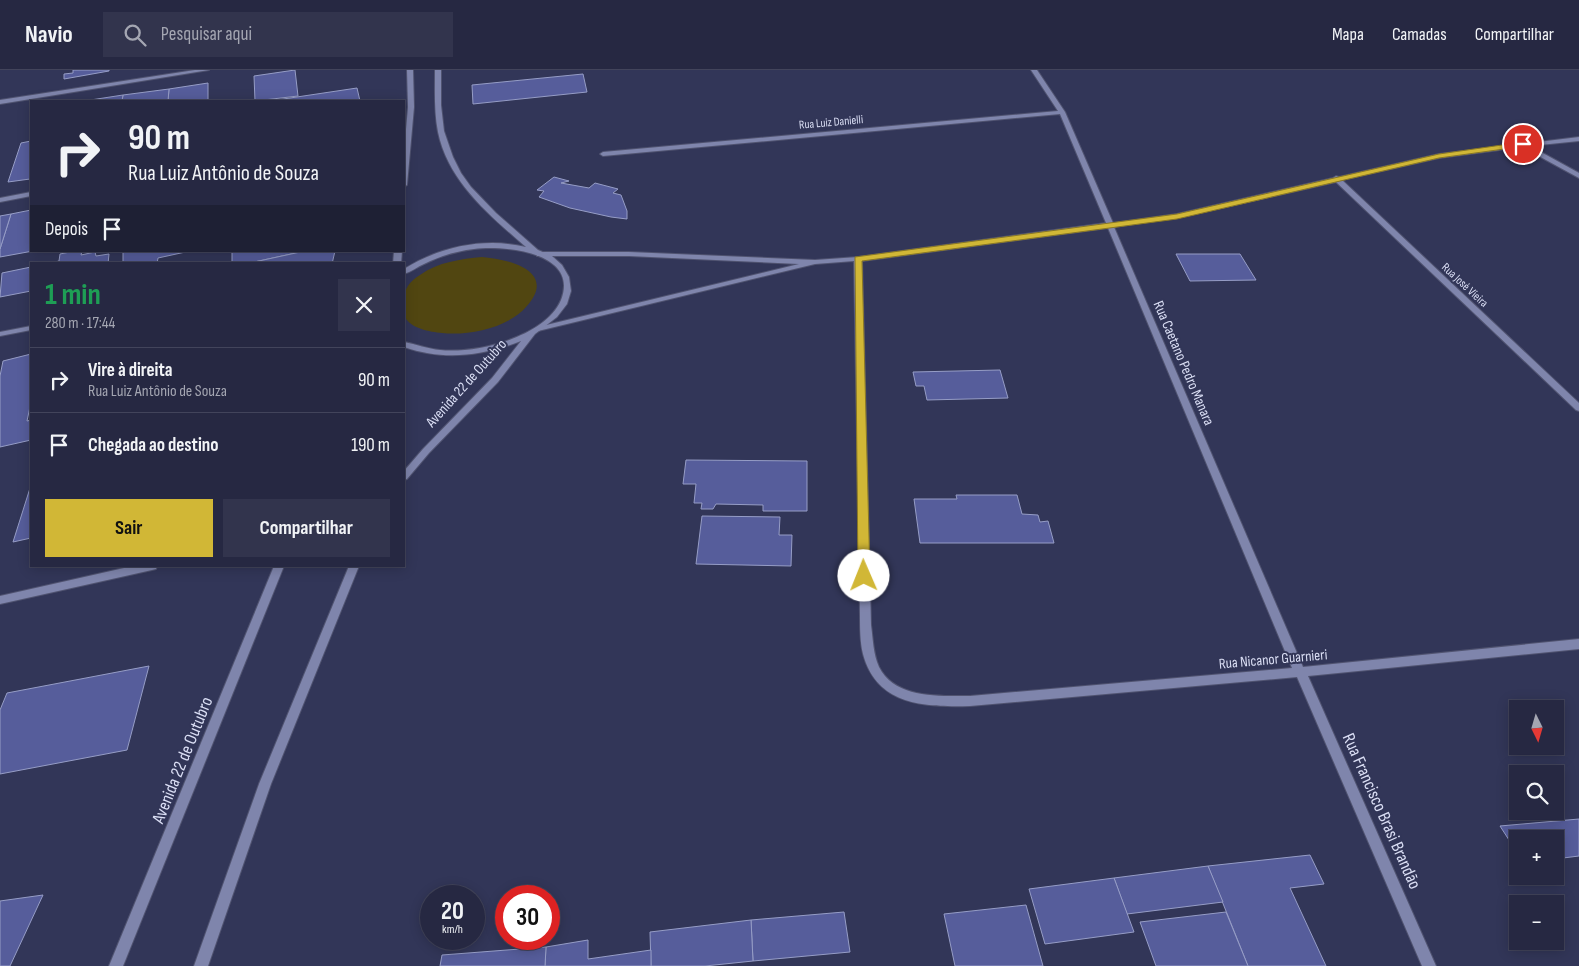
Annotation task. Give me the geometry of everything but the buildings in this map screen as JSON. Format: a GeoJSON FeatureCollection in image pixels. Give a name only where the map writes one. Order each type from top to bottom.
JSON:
{"type":"FeatureCollection","features":[{"type":"Feature","properties":{"kind":"street"},"geometry":{"type":"LineString","coordinates":[[0,102],[206,70]]}},
{"type":"Feature","properties":{"kind":"street"},"geometry":{"type":"LineString","coordinates":[[405,156],[406,128],[411,107],[410,70]]}},
{"type":"Feature","properties":{"kind":"street"},"geometry":{"type":"LineString","coordinates":[[438,70],[438,105],[443,139],[453,164],[466,186],[481,203],[539,253],[629,254],[815,262],[858,259],[1177,216],[1336,178],[1439,156],[1523,144],[1579,140]]}},
{"type":"Feature","properties":{"kind":"street","name":"Rua Caetano Pedro Manara"},"geometry":{"type":"LineString","coordinates":[[1034,70],[1062,112],[1300,672]]}},
{"type":"Feature","properties":{"kind":"street","name":"Rua Luiz Danielli"},"geometry":{"type":"LineString","coordinates":[[603,154],[1062,112]]}},
{"type":"Feature","properties":{"kind":"street"},"geometry":{"type":"LineString","coordinates":[[1523,144],[1579,176]]}},
{"type":"Feature","properties":{"kind":"street","name":"Rua José Vieira"},"geometry":{"type":"LineString","coordinates":[[1336,178],[1579,408]]}},
{"type":"Feature","properties":{"kind":"street"},"geometry":{"type":"LineString","coordinates":[[0,200],[30,194]]}},
{"type":"Feature","properties":{"kind":"street"},"geometry":{"type":"LineString","coordinates":[[405,271],[434,256],[465,248],[496,245],[539,253],[552,260],[562,270],[565,276],[567,295],[560,308],[535,330]]}},
{"type":"Feature","properties":{"kind":"street","name":"Rua Nicanor Guarnieri"},"geometry":{"type":"LineString","coordinates":[[858,259],[865,616],[870,655],[882,681],[893,691],[925,700],[970,702],[1579,644]]}},
{"type":"Feature","properties":{"kind":"street"},"geometry":{"type":"LineString","coordinates":[[405,344],[437,352],[470,352],[503,345],[535,330],[815,262]]}},
{"type":"Feature","properties":{"kind":"street"},"geometry":{"type":"LineString","coordinates":[[0,334],[30,328]]}},
{"type":"Feature","properties":{"kind":"street","name":"Avenida 22 de Outubro"},"geometry":{"type":"LineString","coordinates":[[405,476],[426,451],[495,380],[535,330]]}},
{"type":"Feature","properties":{"kind":"street"},"geometry":{"type":"LineString","coordinates":[[0,600],[148,567]]}},
{"type":"Feature","properties":{"kind":"street","name":"Avenida 22 de Outubro"},"geometry":{"type":"LineString","coordinates":[[116,966],[279,567]]}},
{"type":"Feature","properties":{"kind":"street"},"geometry":{"type":"LineString","coordinates":[[201,966],[265,784],[354,567]]}},
{"type":"Feature","properties":{"kind":"street","name":"Rua Francisco Brasi Brandão"},"geometry":{"type":"LineString","coordinates":[[1300,672],[1429,966]]}},
{"type":"Feature","properties":{"kind":"shaded area"},"geometry":{"type":"Polygon","coordinates":[[[482,257],[516,264],[526,269],[533,276],[537,284],[535,295],[526,307],[509,320],[475,332],[452,334],[432,332],[411,324],[405,317],[405,293],[408,286],[413,280],[434,267],[458,260],[482,257]]]}},
{"type":"Feature","properties":{"kind":"route"},"geometry":{"type":"LineString","coordinates":[[864,576],[858,259],[1177,216],[1336,178],[1439,156],[1523,144]]}}]}
